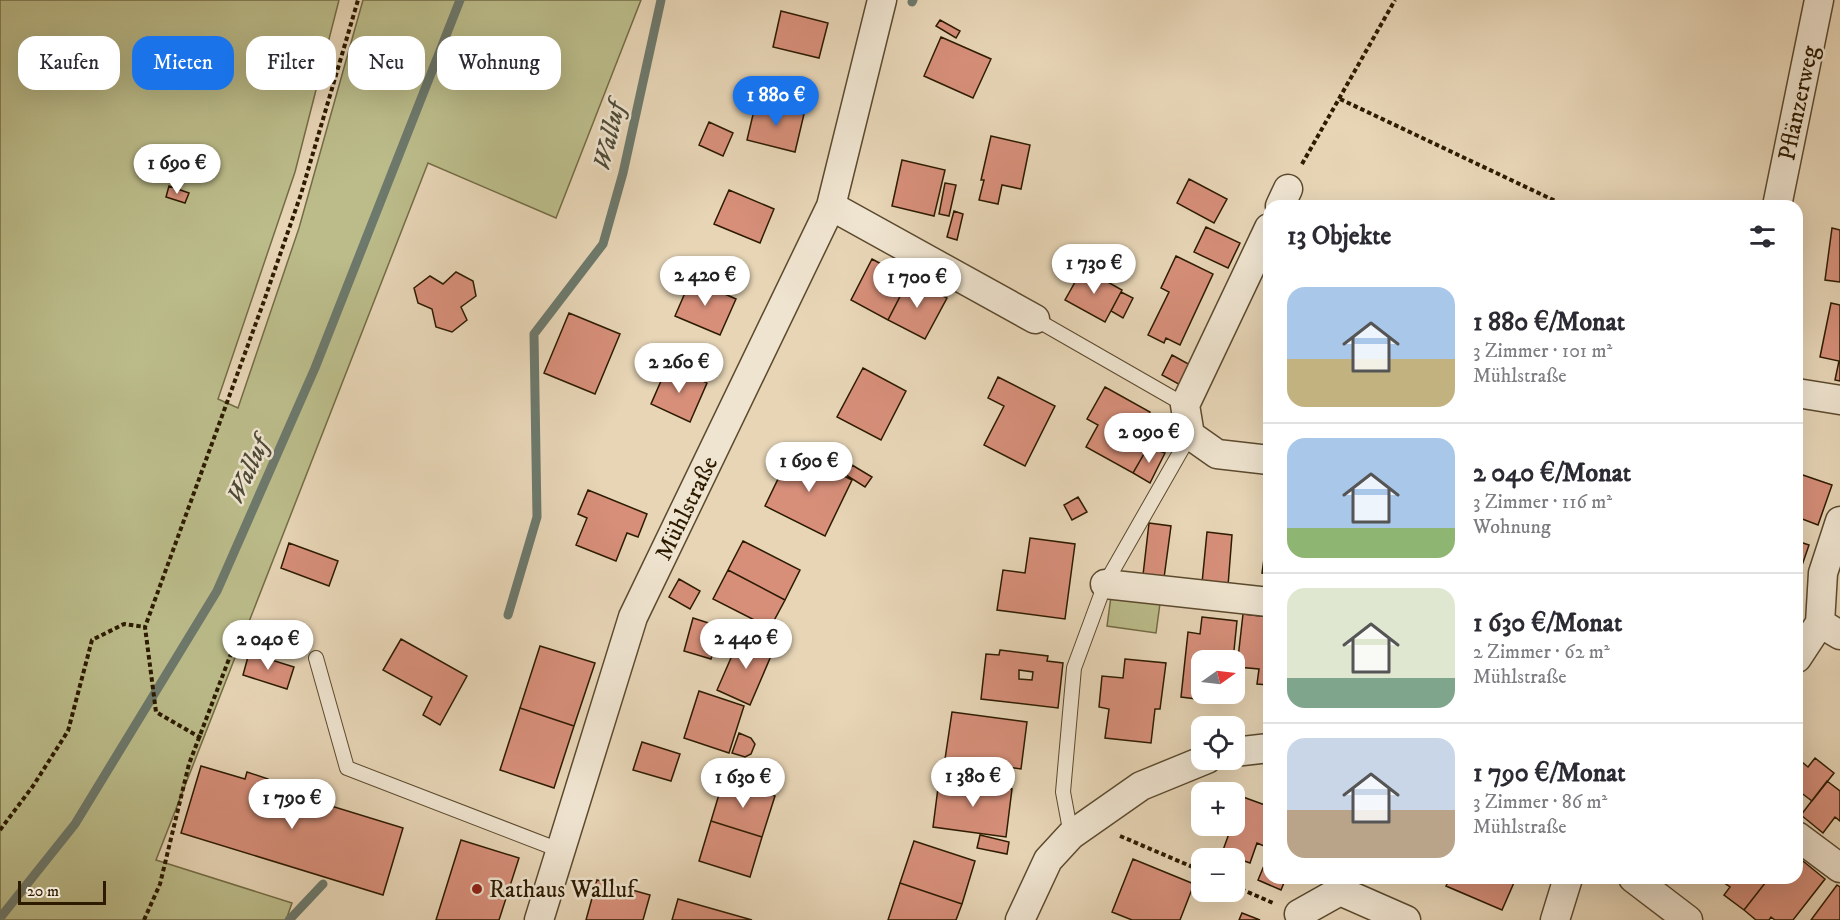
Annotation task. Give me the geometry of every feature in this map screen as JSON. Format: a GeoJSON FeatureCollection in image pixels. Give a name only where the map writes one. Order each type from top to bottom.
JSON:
{"type":"FeatureCollection","features":[{"type":"Feature","properties":{"kind":"street","name":"Mühlstraße"},"geometry":{"type":"LineString","coordinates":[[539,920],[633,617],[831,206],[882,0]]}},
{"type":"Feature","properties":{"kind":"street","name":"Pflänzerweg"},"geometry":{"type":"LineString","coordinates":[[1778,200],[1819,0]]}},
{"type":"Feature","properties":{"kind":"street"},"geometry":{"type":"LineString","coordinates":[[831,206],[1035,319]]}},
{"type":"Feature","properties":{"kind":"street"},"geometry":{"type":"LineString","coordinates":[[1263,241],[1185,405],[1190,435],[1217,454],[1263,459]]}},
{"type":"Feature","properties":{"kind":"street"},"geometry":{"type":"LineString","coordinates":[[1803,394],[1840,400]]}},
{"type":"Feature","properties":{"kind":"street"},"geometry":{"type":"LineString","coordinates":[[1803,653],[1830,629],[1823,573],[1840,521]]}},
{"type":"Feature","properties":{"kind":"street"},"geometry":{"type":"LineString","coordinates":[[1105,584],[1263,601]]}},
{"type":"Feature","properties":{"kind":"street"},"geometry":{"type":"LineString","coordinates":[[1245,751],[1263,749]]}},
{"type":"Feature","properties":{"kind":"street"},"geometry":{"type":"LineString","coordinates":[[1020,920],[1048,860],[1071,835],[1141,786],[1191,766]]}},
{"type":"Feature","properties":{"kind":"street"},"geometry":{"type":"LineString","coordinates":[[1803,840],[1840,868]]}},
{"type":"Feature","properties":{"kind":"street"},"geometry":{"type":"LineString","coordinates":[[1555,920],[1566,884]]}},
{"type":"Feature","properties":{"kind":"street"},"geometry":{"type":"LineString","coordinates":[[1641,884],[1688,920]]}},
{"type":"Feature","properties":{"kind":"street"},"geometry":{"type":"LineString","coordinates":[[1299,914],[1340,891],[1406,920]]}},
{"type":"Feature","properties":{"kind":"lane"},"geometry":{"type":"LineString","coordinates":[[1035,319],[1185,405]]}},
{"type":"Feature","properties":{"kind":"lane"},"geometry":{"type":"LineString","coordinates":[[1071,835],[1063,792],[1074,668],[1105,584],[1190,435]]}},
{"type":"Feature","properties":{"kind":"lane"},"geometry":{"type":"LineString","coordinates":[[316,658],[347,768],[562,851]]}},
{"type":"Feature","properties":{"kind":"path"},"geometry":{"type":"LineString","coordinates":[[201,738],[156,711],[145,627],[297,205],[358,0]]}},
{"type":"Feature","properties":{"kind":"path"},"geometry":{"type":"LineString","coordinates":[[1284,197],[1395,0]]}},
{"type":"Feature","properties":{"kind":"path"},"geometry":{"type":"LineString","coordinates":[[1340,99],[1553,200]]}},
{"type":"Feature","properties":{"kind":"path"},"geometry":{"type":"LineString","coordinates":[[0,830],[33,786],[68,731],[93,640],[124,624],[145,627]]}},
{"type":"Feature","properties":{"kind":"path"},"geometry":{"type":"LineString","coordinates":[[144,920],[160,884],[189,764],[201,738],[240,630],[316,658]]}},
{"type":"Feature","properties":{"kind":"path"},"geometry":{"type":"LineString","coordinates":[[1117,834],[1191,866]]}},
{"type":"Feature","properties":{"kind":"path"},"geometry":{"type":"LineString","coordinates":[[1245,891],[1299,914]]}},
{"type":"Feature","properties":{"kind":"green space"},"geometry":{"type":"Polygon","coordinates":[[[0,0],[339,0],[330,36],[246,36],[246,90],[316,90],[295,172],[218,399],[238,408],[299,228],[348,53],[348,90],[425,90],[425,36],[353,36],[363,0],[641,0],[556,218],[428,163],[156,860],[292,903],[286,920],[0,920],[0,0]]]}},
{"type":"Feature","properties":{"kind":"green space"},"geometry":{"type":"Polygon","coordinates":[[[1112,589],[1161,596],[1156,633],[1107,626],[1112,589]]]}},
{"type":"Feature","properties":{"kind":"building"},"geometry":{"type":"Polygon","coordinates":[[[781,11],[828,23],[819,58],[773,47],[781,11]]]}},
{"type":"Feature","properties":{"kind":"building"},"geometry":{"type":"Polygon","coordinates":[[[940,20],[960,31],[956,38],[936,26],[940,20]]]}},
{"type":"Feature","properties":{"kind":"building"},"geometry":{"type":"Polygon","coordinates":[[[941,37],[991,59],[973,98],[924,76],[941,37]]]}},
{"type":"Feature","properties":{"kind":"building"},"geometry":{"type":"Polygon","coordinates":[[[756,102],[804,114],[795,152],[747,140],[756,102]]]}},
{"type":"Feature","properties":{"kind":"building"},"geometry":{"type":"Polygon","coordinates":[[[709,122],[733,133],[723,156],[699,145],[709,122]]]}},
{"type":"Feature","properties":{"kind":"building"},"geometry":{"type":"Polygon","coordinates":[[[991,136],[1030,145],[1021,189],[1002,185],[998,204],[979,200],[991,136]]]}},
{"type":"Feature","properties":{"kind":"building"},"geometry":{"type":"Polygon","coordinates":[[[902,160],[945,170],[934,216],[892,206],[902,160]]]}},
{"type":"Feature","properties":{"kind":"building"},"geometry":{"type":"Polygon","coordinates":[[[1189,179],[1227,199],[1214,223],[1177,203],[1189,179]]]}},
{"type":"Feature","properties":{"kind":"building"},"geometry":{"type":"Polygon","coordinates":[[[945,183],[956,185],[949,216],[939,214],[945,183]]]}},
{"type":"Feature","properties":{"kind":"building"},"geometry":{"type":"Polygon","coordinates":[[[169,186],[189,193],[185,203],[166,197],[169,186]]]}},
{"type":"Feature","properties":{"kind":"building"},"geometry":{"type":"Polygon","coordinates":[[[729,190],[774,209],[760,243],[714,224],[729,190]]]}},
{"type":"Feature","properties":{"kind":"building"},"geometry":{"type":"Polygon","coordinates":[[[954,211],[963,214],[957,240],[947,237],[954,211]]]}},
{"type":"Feature","properties":{"kind":"building"},"geometry":{"type":"Polygon","coordinates":[[[1206,227],[1240,243],[1228,268],[1194,252],[1206,227]]]}},
{"type":"Feature","properties":{"kind":"building"},"geometry":{"type":"Polygon","coordinates":[[[1832,228],[1840,230],[1840,282],[1825,280],[1832,228]]]}},
{"type":"Feature","properties":{"kind":"building"},"geometry":{"type":"Polygon","coordinates":[[[1176,256],[1213,274],[1180,345],[1166,338],[1164,343],[1148,335],[1169,292],[1161,288],[1176,256]]]}},
{"type":"Feature","properties":{"kind":"building"},"geometry":{"type":"Polygon","coordinates":[[[872,259],[909,279],[888,320],[851,300],[872,259]]]}},
{"type":"Feature","properties":{"kind":"building"},"geometry":{"type":"Polygon","coordinates":[[[1083,268],[1122,290],[1105,322],[1065,300],[1083,268]]]}},
{"type":"Feature","properties":{"kind":"building"},"geometry":{"type":"Polygon","coordinates":[[[456,272],[473,281],[476,296],[461,307],[467,320],[452,332],[436,327],[432,309],[418,303],[414,288],[430,276],[443,284],[456,272]]]}},
{"type":"Feature","properties":{"kind":"building"},"geometry":{"type":"Polygon","coordinates":[[[691,279],[736,299],[720,335],[675,316],[691,279]]]}},
{"type":"Feature","properties":{"kind":"building"},"geometry":{"type":"Polygon","coordinates":[[[909,279],[947,298],[925,339],[888,320],[909,279]]]}},
{"type":"Feature","properties":{"kind":"building"},"geometry":{"type":"Polygon","coordinates":[[[1121,292],[1133,298],[1123,318],[1111,311],[1121,292]]]}},
{"type":"Feature","properties":{"kind":"building"},"geometry":{"type":"Polygon","coordinates":[[[1831,303],[1840,305],[1840,381],[1835,380],[1839,361],[1820,357],[1831,303]]]}},
{"type":"Feature","properties":{"kind":"building"},"geometry":{"type":"Polygon","coordinates":[[[569,313],[620,334],[595,394],[544,373],[569,313]]]}},
{"type":"Feature","properties":{"kind":"building"},"geometry":{"type":"Polygon","coordinates":[[[1172,355],[1194,367],[1184,387],[1162,375],[1172,355]]]}},
{"type":"Feature","properties":{"kind":"building"},"geometry":{"type":"Polygon","coordinates":[[[668,365],[707,383],[690,422],[651,404],[668,365]]]}},
{"type":"Feature","properties":{"kind":"building"},"geometry":{"type":"Polygon","coordinates":[[[863,368],[906,391],[881,440],[837,417],[863,368]]]}},
{"type":"Feature","properties":{"kind":"building"},"geometry":{"type":"Polygon","coordinates":[[[998,377],[1055,406],[1025,466],[984,445],[1004,406],[988,398],[998,377]]]}},
{"type":"Feature","properties":{"kind":"building"},"geometry":{"type":"Polygon","coordinates":[[[1105,387],[1150,412],[1143,425],[1148,447],[1133,473],[1086,447],[1098,425],[1087,419],[1105,387]]]}},
{"type":"Feature","properties":{"kind":"building"},"geometry":{"type":"Polygon","coordinates":[[[1148,447],[1165,453],[1150,483],[1133,473],[1148,447]]]}},
{"type":"Feature","properties":{"kind":"building"},"geometry":{"type":"Polygon","coordinates":[[[792,450],[852,480],[825,536],[765,506],[792,450]]]}},
{"type":"Feature","properties":{"kind":"building"},"geometry":{"type":"Polygon","coordinates":[[[852,465],[872,477],[865,487],[846,475],[852,465]]]}},
{"type":"Feature","properties":{"kind":"building"},"geometry":{"type":"Polygon","coordinates":[[[1803,475],[1832,485],[1818,525],[1803,519],[1803,475]]]}},
{"type":"Feature","properties":{"kind":"building"},"geometry":{"type":"Polygon","coordinates":[[[588,490],[647,514],[638,537],[627,533],[616,561],[576,545],[587,518],[578,514],[588,490]]]}},
{"type":"Feature","properties":{"kind":"building"},"geometry":{"type":"Polygon","coordinates":[[[1078,497],[1087,512],[1072,520],[1064,505],[1078,497]]]}},
{"type":"Feature","properties":{"kind":"building"},"geometry":{"type":"Polygon","coordinates":[[[1149,523],[1171,526],[1164,578],[1143,575],[1149,523]]]}},
{"type":"Feature","properties":{"kind":"building"},"geometry":{"type":"Polygon","coordinates":[[[1207,532],[1232,535],[1228,586],[1202,583],[1207,532]]]}},
{"type":"Feature","properties":{"kind":"building"},"geometry":{"type":"Polygon","coordinates":[[[1030,538],[1075,544],[1065,619],[997,610],[1003,570],[1025,573],[1030,538]]]}},
{"type":"Feature","properties":{"kind":"building"},"geometry":{"type":"Polygon","coordinates":[[[743,541],[800,570],[785,600],[728,570],[743,541]]]}},
{"type":"Feature","properties":{"kind":"building"},"geometry":{"type":"Polygon","coordinates":[[[289,543],[338,561],[329,586],[281,568],[289,543]]]}},
{"type":"Feature","properties":{"kind":"building"},"geometry":{"type":"Polygon","coordinates":[[[1803,543],[1809,545],[1803,562],[1803,543]]]}},
{"type":"Feature","properties":{"kind":"building"},"geometry":{"type":"Polygon","coordinates":[[[728,570],[785,600],[770,628],[713,599],[728,570]]]}},
{"type":"Feature","properties":{"kind":"building"},"geometry":{"type":"Polygon","coordinates":[[[679,579],[700,591],[690,609],[669,597],[679,579]]]}},
{"type":"Feature","properties":{"kind":"building"},"geometry":{"type":"Polygon","coordinates":[[[1243,614],[1263,616],[1263,684],[1257,684],[1259,669],[1245,668],[1245,650],[1239,650],[1243,614]]]}},
{"type":"Feature","properties":{"kind":"building"},"geometry":{"type":"Polygon","coordinates":[[[1202,617],[1237,621],[1234,650],[1191,650],[1191,698],[1181,697],[1188,632],[1200,634],[1202,617]]]}},
{"type":"Feature","properties":{"kind":"building"},"geometry":{"type":"Polygon","coordinates":[[[693,618],[721,627],[711,659],[684,651],[693,618]]]}},
{"type":"Feature","properties":{"kind":"building"},"geometry":{"type":"Polygon","coordinates":[[[741,635],[774,649],[750,705],[717,690],[741,635]]]}},
{"type":"Feature","properties":{"kind":"building"},"geometry":{"type":"Polygon","coordinates":[[[401,639],[467,676],[440,725],[423,715],[432,697],[383,670],[401,639]]]}},
{"type":"Feature","properties":{"kind":"building"},"geometry":{"type":"Polygon","coordinates":[[[540,646],[595,663],[574,726],[520,708],[540,646]]]}},
{"type":"Feature","properties":{"kind":"building"},"geometry":{"type":"Polygon","coordinates":[[[1000,650],[1048,656],[1047,661],[1063,663],[1058,708],[981,699],[986,654],[999,655],[1000,650]],[[1019,670],[1019,679],[1032,680],[1033,672],[1019,670]]]}},
{"type":"Feature","properties":{"kind":"building"},"geometry":{"type":"Polygon","coordinates":[[[249,653],[294,667],[287,689],[243,675],[249,653]]]}},
{"type":"Feature","properties":{"kind":"building"},"geometry":{"type":"Polygon","coordinates":[[[1125,659],[1166,663],[1160,709],[1155,709],[1151,743],[1105,738],[1109,709],[1099,707],[1102,676],[1123,678],[1125,659]]]}},
{"type":"Feature","properties":{"kind":"building"},"geometry":{"type":"Polygon","coordinates":[[[699,691],[744,706],[729,753],[684,738],[699,691]]]}},
{"type":"Feature","properties":{"kind":"building"},"geometry":{"type":"Polygon","coordinates":[[[520,708],[574,726],[554,788],[500,770],[520,708]]]}},
{"type":"Feature","properties":{"kind":"building"},"geometry":{"type":"Polygon","coordinates":[[[952,712],[1027,722],[1021,769],[945,759],[952,712]]]}},
{"type":"Feature","properties":{"kind":"building"},"geometry":{"type":"Polygon","coordinates":[[[739,733],[751,738],[755,744],[751,754],[745,757],[732,753],[739,733]]]}},
{"type":"Feature","properties":{"kind":"building"},"geometry":{"type":"Polygon","coordinates":[[[642,742],[680,754],[671,781],[633,770],[642,742]]]}},
{"type":"Feature","properties":{"kind":"building"},"geometry":{"type":"Polygon","coordinates":[[[1815,758],[1834,773],[1812,801],[1803,794],[1803,763],[1808,767],[1815,758]]]}},
{"type":"Feature","properties":{"kind":"building"},"geometry":{"type":"Polygon","coordinates":[[[201,766],[245,779],[247,772],[268,779],[266,786],[403,828],[383,895],[181,833],[201,766]]]}},
{"type":"Feature","properties":{"kind":"building"},"geometry":{"type":"Polygon","coordinates":[[[939,780],[1012,789],[1006,837],[933,827],[939,780]]]}},
{"type":"Feature","properties":{"kind":"building"},"geometry":{"type":"Polygon","coordinates":[[[723,781],[775,796],[762,837],[711,821],[723,781]]]}},
{"type":"Feature","properties":{"kind":"building"},"geometry":{"type":"Polygon","coordinates":[[[1827,781],[1840,791],[1840,821],[1835,817],[1823,833],[1803,817],[1803,812],[1827,781]]]}},
{"type":"Feature","properties":{"kind":"building"},"geometry":{"type":"Polygon","coordinates":[[[1245,798],[1263,804],[1263,846],[1257,843],[1250,863],[1245,861],[1245,848],[1224,848],[1228,836],[1245,836],[1245,798]]]}},
{"type":"Feature","properties":{"kind":"building"},"geometry":{"type":"Polygon","coordinates":[[[711,821],[762,837],[750,877],[699,861],[711,821]]]}},
{"type":"Feature","properties":{"kind":"building"},"geometry":{"type":"Polygon","coordinates":[[[980,835],[1009,842],[1007,854],[977,848],[980,835]]]}},
{"type":"Feature","properties":{"kind":"building","name":"Rathaus Walluf"},"geometry":{"type":"Polygon","coordinates":[[[461,840],[519,858],[499,920],[436,920],[461,840]]]}},
{"type":"Feature","properties":{"kind":"building"},"geometry":{"type":"Polygon","coordinates":[[[914,841],[975,861],[962,904],[900,883],[914,841]]]}},
{"type":"Feature","properties":{"kind":"building"},"geometry":{"type":"Polygon","coordinates":[[[1133,859],[1191,883],[1191,892],[1180,920],[1132,920],[1112,912],[1133,859]]]}},
{"type":"Feature","properties":{"kind":"building"},"geometry":{"type":"Polygon","coordinates":[[[1803,861],[1825,879],[1793,920],[1775,920],[1771,917],[1769,920],[1756,920],[1744,910],[1764,884],[1803,884],[1803,861]]]}},
{"type":"Feature","properties":{"kind":"building"},"geometry":{"type":"Polygon","coordinates":[[[1263,868],[1263,882],[1258,880],[1263,868]]]}},
{"type":"Feature","properties":{"kind":"building"},"geometry":{"type":"Polygon","coordinates":[[[597,880],[650,895],[643,920],[586,920],[597,880]]]}},
{"type":"Feature","properties":{"kind":"building"},"geometry":{"type":"Polygon","coordinates":[[[900,883],[962,904],[956,920],[888,920],[900,883]]]}},
{"type":"Feature","properties":{"kind":"building"},"geometry":{"type":"Polygon","coordinates":[[[1267,884],[1284,884],[1281,890],[1267,884]]]}},
{"type":"Feature","properties":{"kind":"building"},"geometry":{"type":"Polygon","coordinates":[[[1447,884],[1513,884],[1502,910],[1446,886],[1447,884]]]}},
{"type":"Feature","properties":{"kind":"building"},"geometry":{"type":"Polygon","coordinates":[[[1726,884],[1764,884],[1744,910],[1724,895],[1730,887],[1726,884]]]}},
{"type":"Feature","properties":{"kind":"building"},"geometry":{"type":"Polygon","coordinates":[[[1837,885],[1840,887],[1840,920],[1811,920],[1837,885]]]}},
{"type":"Feature","properties":{"kind":"building"},"geometry":{"type":"Polygon","coordinates":[[[678,899],[752,920],[672,920],[678,899]]]}},
{"type":"Feature","properties":{"kind":"building"},"geometry":{"type":"Polygon","coordinates":[[[1242,913],[1260,920],[1239,920],[1242,913]]]}},
{"type":"Feature","properties":{"kind":"waterway","name":"Walluf"},"geometry":{"type":"LineString","coordinates":[[0,918],[75,824],[217,591],[315,368],[460,0]]}},
{"type":"Feature","properties":{"kind":"waterway","name":"Walluf"},"geometry":{"type":"LineString","coordinates":[[508,615],[537,517],[534,334],[603,244],[623,173],[661,0]]}},
{"type":"Feature","properties":{"kind":"waterway","name":"Walluf"},"geometry":{"type":"LineString","coordinates":[[289,920],[323,884]]}},
{"type":"Feature","properties":{"kind":"place","name":"Rathaus Walluf"},"geometry":{"type":"Point","coordinates":[477,889]}}]}
